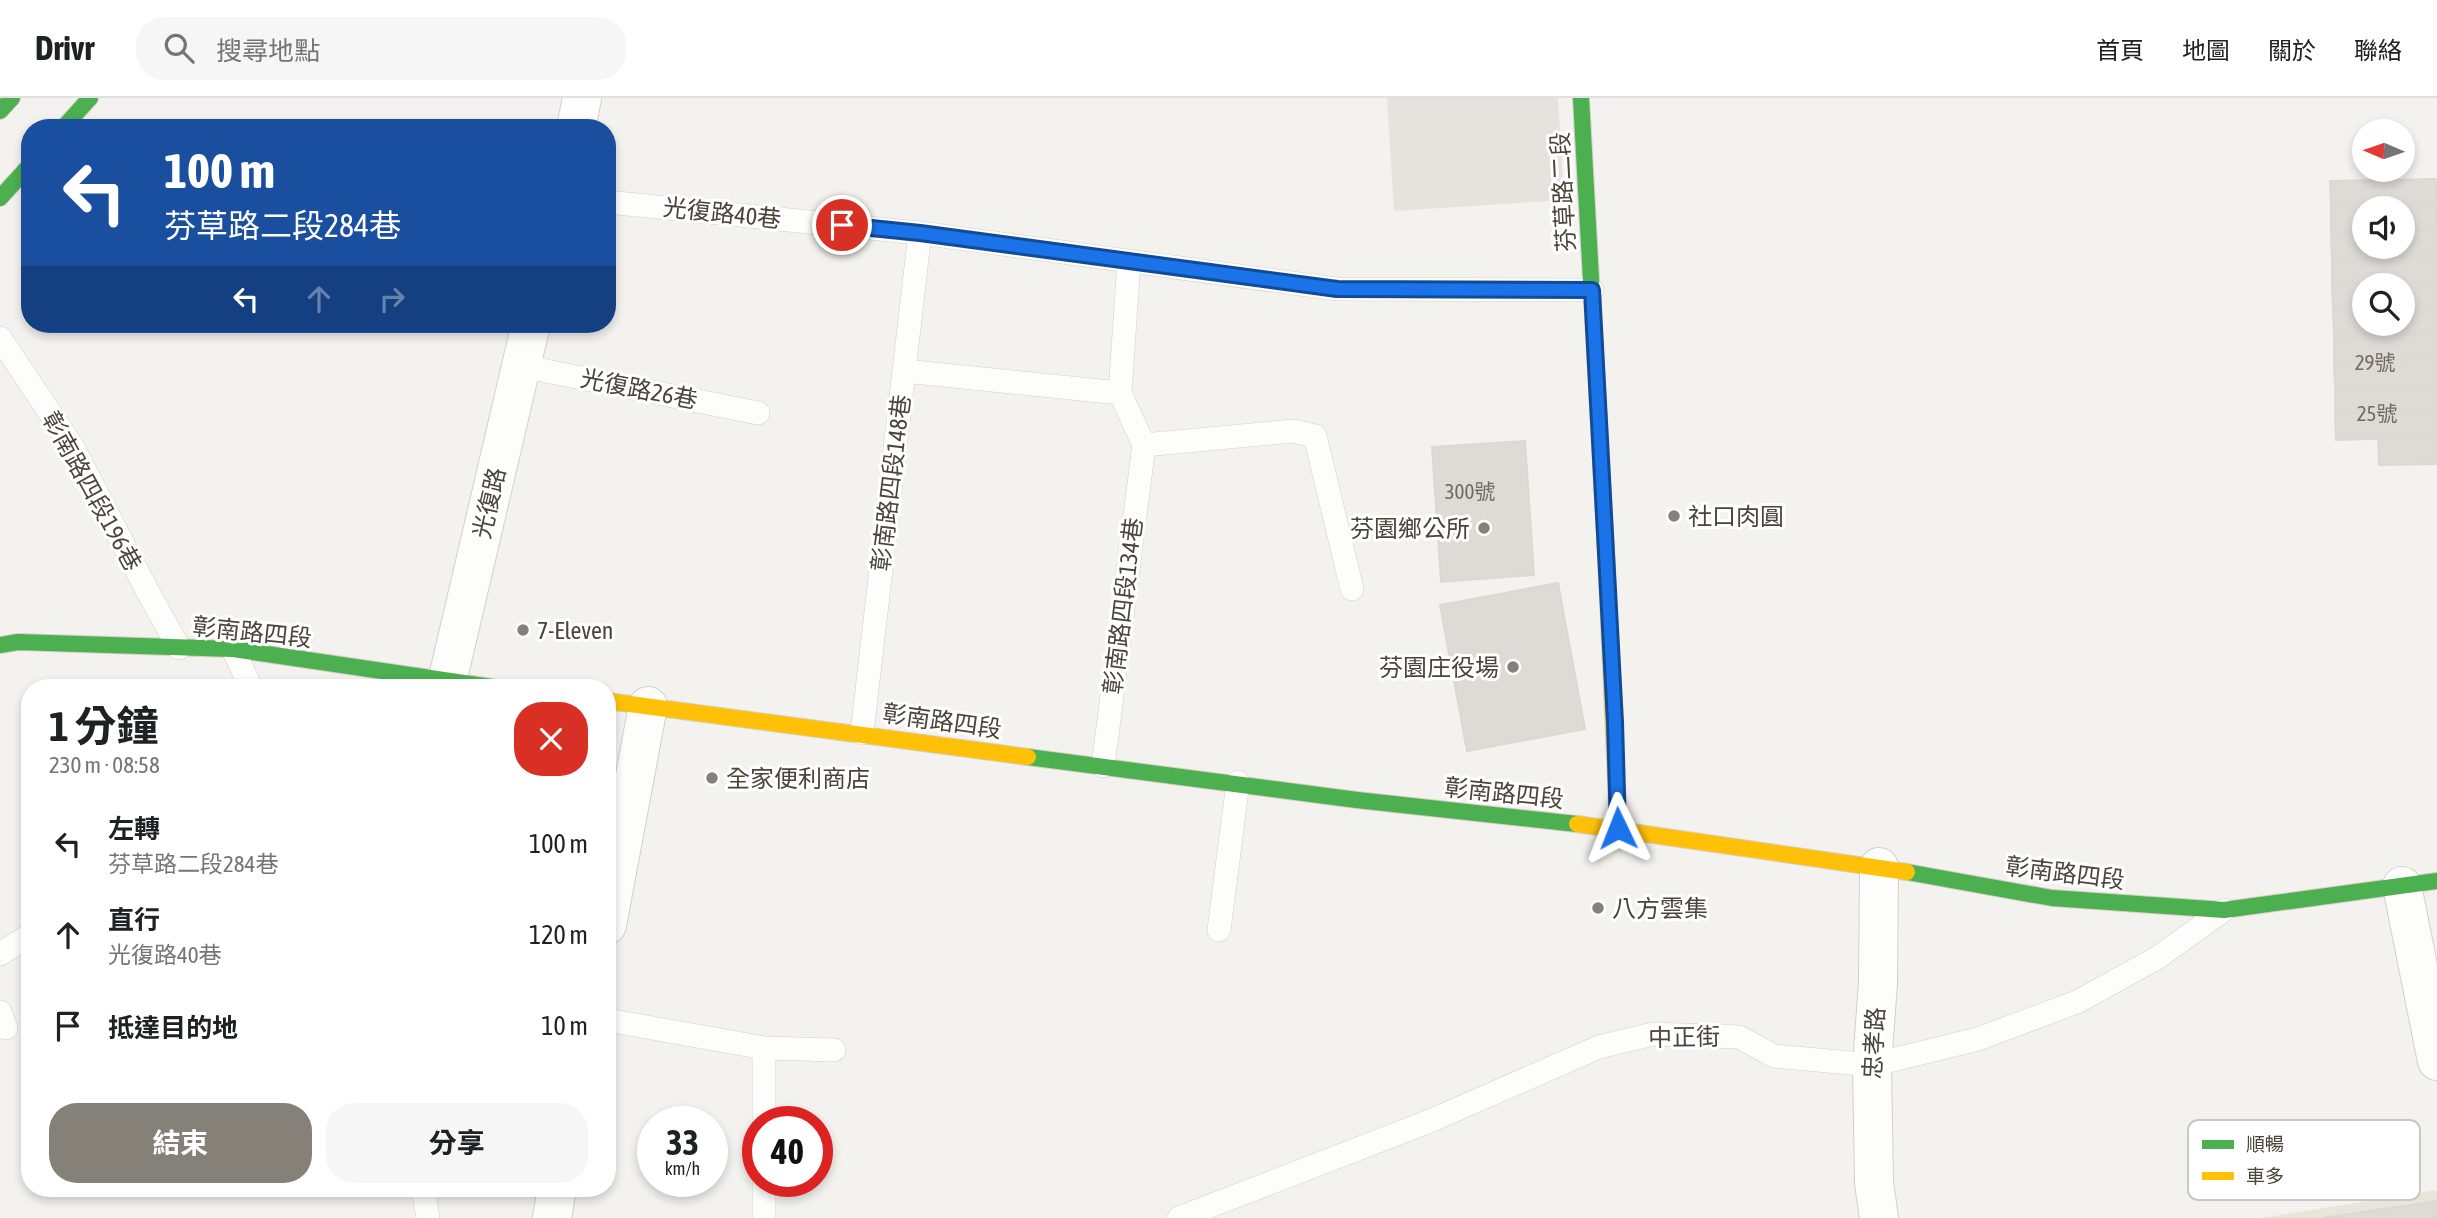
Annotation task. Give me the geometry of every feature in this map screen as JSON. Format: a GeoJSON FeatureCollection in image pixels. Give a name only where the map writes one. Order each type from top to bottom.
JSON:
{"type":"FeatureCollection","features":[{"type":"Feature","properties":{"kind":"street"},"geometry":{"type":"LineString","coordinates":[[0,111],[12,98]]}},
{"type":"Feature","properties":{"kind":"street"},"geometry":{"type":"LineString","coordinates":[[71,119],[90,98]]}},
{"type":"Feature","properties":{"kind":"street"},"geometry":{"type":"LineString","coordinates":[[578,119],[582,98]]}},
{"type":"Feature","properties":{"kind":"street","name":"芬草路二段"},"geometry":{"type":"LineString","coordinates":[[1581,98],[1615,722],[1618,828]]}},
{"type":"Feature","properties":{"kind":"street"},"geometry":{"type":"LineString","coordinates":[[0,198],[21,175]]}},
{"type":"Feature","properties":{"kind":"street","name":"光復路"},"geometry":{"type":"LineString","coordinates":[[448,679],[529,333]]}},
{"type":"Feature","properties":{"kind":"street","name":"彰南路四段"},"geometry":{"type":"LineString","coordinates":[[0,645],[18,642],[233,649],[428,679]]}},
{"type":"Feature","properties":{"kind":"street","name":"彰南路四段"},"geometry":{"type":"LineString","coordinates":[[616,702],[1238,782],[1357,800],[1618,828],[1879,867],[2052,898],[2224,910],[2420,884]]}},
{"type":"Feature","properties":{"kind":"street"},"geometry":{"type":"LineString","coordinates":[[616,877],[648,706]]}},
{"type":"Feature","properties":{"kind":"street","name":"忠孝路"},"geometry":{"type":"LineString","coordinates":[[1879,867],[1878,983],[1872,1065],[1874,1182],[1879,1218]]}},
{"type":"Feature","properties":{"kind":"street"},"geometry":{"type":"LineString","coordinates":[[2420,884],[2437,1061]]}},
{"type":"Feature","properties":{"kind":"street"},"geometry":{"type":"LineString","coordinates":[[552,1218],[556,1197]]}},
{"type":"Feature","properties":{"kind":"lane","name":"光復路40巷"},"geometry":{"type":"LineString","coordinates":[[616,203],[920,233],[1337,289],[1592,290]]}},
{"type":"Feature","properties":{"kind":"lane","name":"彰南路四段148巷"},"geometry":{"type":"LineString","coordinates":[[862,733],[920,233]]}},
{"type":"Feature","properties":{"kind":"lane"},"geometry":{"type":"LineString","coordinates":[[1129,261],[1120,393],[1143,445],[1293,431],[1315,436],[1352,589]]}},
{"type":"Feature","properties":{"kind":"lane","name":"彰南路四段196巷"},"geometry":{"type":"LineString","coordinates":[[0,338],[74,449],[179,648]]}},
{"type":"Feature","properties":{"kind":"lane","name":"光復路26巷"},"geometry":{"type":"LineString","coordinates":[[521,366],[758,413]]}},
{"type":"Feature","properties":{"kind":"lane"},"geometry":{"type":"LineString","coordinates":[[904,371],[1120,393]]}},
{"type":"Feature","properties":{"kind":"lane","name":"彰南路四段134巷"},"geometry":{"type":"LineString","coordinates":[[1103,766],[1143,445]]}},
{"type":"Feature","properties":{"kind":"lane"},"geometry":{"type":"LineString","coordinates":[[233,649],[247,679]]}},
{"type":"Feature","properties":{"kind":"lane"},"geometry":{"type":"LineString","coordinates":[[1219,930],[1238,782]]}},
{"type":"Feature","properties":{"kind":"lane","name":"中正街"},"geometry":{"type":"LineString","coordinates":[[1179,1218],[1430,1121],[1599,1047],[1653,1034],[1739,1037],[1774,1056],[1872,1065],[1978,1039],[2077,1002],[2157,958],[2224,910]]}},
{"type":"Feature","properties":{"kind":"lane"},"geometry":{"type":"LineString","coordinates":[[0,954],[21,941]]}},
{"type":"Feature","properties":{"kind":"lane"},"geometry":{"type":"LineString","coordinates":[[616,1022],[764,1048],[834,1050]]}},
{"type":"Feature","properties":{"kind":"lane"},"geometry":{"type":"LineString","coordinates":[[764,1048],[764,1106]]}},
{"type":"Feature","properties":{"kind":"lane"},"geometry":{"type":"LineString","coordinates":[[424,1197],[428,1218]]}},
{"type":"Feature","properties":{"kind":"lane"},"geometry":{"type":"LineString","coordinates":[[764,1197],[764,1218]]}},
{"type":"Feature","properties":{"kind":"shaded area"},"geometry":{"type":"Polygon","coordinates":[[[1387,98],[1558,98],[1564,200],[1394,211],[1387,98]]]}},
{"type":"Feature","properties":{"kind":"shaded area"},"geometry":{"type":"Polygon","coordinates":[[[2437,1190],[2437,1218],[2261,1218],[2374,1200],[2420,1200],[2420,1193],[2437,1190]]]}},
{"type":"Feature","properties":{"kind":"building"},"geometry":{"type":"Polygon","coordinates":[[[2415,179],[2436,179],[2436,205],[2415,205],[2415,196],[2352,196],[2352,207],[2331,207],[2330,181],[2415,182],[2415,179]]]}},
{"type":"Feature","properties":{"kind":"building"},"geometry":{"type":"Polygon","coordinates":[[[2415,205],[2436,205],[2436,230],[2415,231],[2415,205]]]}},
{"type":"Feature","properties":{"kind":"building"},"geometry":{"type":"Polygon","coordinates":[[[2331,207],[2352,207],[2352,232],[2331,233],[2331,207]]]}},
{"type":"Feature","properties":{"kind":"building"},"geometry":{"type":"Polygon","coordinates":[[[2436,230],[2437,256],[2415,257],[2415,231],[2436,230]]]}},
{"type":"Feature","properties":{"kind":"building"},"geometry":{"type":"Polygon","coordinates":[[[2352,232],[2352,258],[2332,259],[2331,233],[2352,232]]]}},
{"type":"Feature","properties":{"kind":"building"},"geometry":{"type":"Polygon","coordinates":[[[2437,256],[2437,282],[2415,282],[2415,273],[2352,273],[2352,284],[2332,284],[2332,259],[2415,259],[2415,257],[2437,256]]]}},
{"type":"Feature","properties":{"kind":"building"},"geometry":{"type":"Polygon","coordinates":[[[2415,282],[2437,282],[2437,308],[2415,309],[2415,282]]]}},
{"type":"Feature","properties":{"kind":"building"},"geometry":{"type":"Polygon","coordinates":[[[2332,284],[2352,284],[2352,310],[2333,310],[2332,284]]]}},
{"type":"Feature","properties":{"kind":"building"},"geometry":{"type":"Polygon","coordinates":[[[2437,308],[2437,334],[2415,334],[2415,309],[2437,308]]]}},
{"type":"Feature","properties":{"kind":"building"},"geometry":{"type":"Polygon","coordinates":[[[2333,310],[2352,310],[2352,336],[2334,336],[2333,310]]]}},
{"type":"Feature","properties":{"kind":"building"},"geometry":{"type":"Polygon","coordinates":[[[2437,334],[2437,359],[2334,362],[2334,336],[2437,334]]]}},
{"type":"Feature","properties":{"kind":"building"},"geometry":{"type":"Polygon","coordinates":[[[2437,359],[2437,385],[2335,387],[2334,362],[2437,359]]]}},
{"type":"Feature","properties":{"kind":"building"},"geometry":{"type":"Polygon","coordinates":[[[2437,385],[2437,411],[2335,413],[2335,387],[2437,385]]]}},
{"type":"Feature","properties":{"kind":"building"},"geometry":{"type":"Polygon","coordinates":[[[2437,411],[2437,437],[2336,440],[2335,413],[2437,411]]]}},
{"type":"Feature","properties":{"kind":"building"},"geometry":{"type":"Polygon","coordinates":[[[2437,437],[2437,464],[2379,465],[2378,438],[2437,437]]]}},
{"type":"Feature","properties":{"kind":"building","name":"芬園鄉公所"},"geometry":{"type":"Polygon","coordinates":[[[1525,441],[1534,575],[1441,582],[1432,447],[1525,441]]]}},
{"type":"Feature","properties":{"kind":"building","name":"芬園庄役場"},"geometry":{"type":"Polygon","coordinates":[[[1558,583],[1585,729],[1467,751],[1440,605],[1558,583]]]}},
{"type":"Feature","properties":{"kind":"building"},"geometry":{"type":"Polygon","coordinates":[[[2437,1201],[2437,1218],[2322,1218],[2437,1201]]]}},
{"type":"Feature","properties":{"kind":"traffic: fast"},"geometry":{"type":"LineString","coordinates":[[0,111],[12,98]]}},
{"type":"Feature","properties":{"kind":"traffic: fast"},"geometry":{"type":"LineString","coordinates":[[71,119],[90,98]]}},
{"type":"Feature","properties":{"kind":"traffic: fast"},"geometry":{"type":"LineString","coordinates":[[1581,98],[1606,552]]}},
{"type":"Feature","properties":{"kind":"traffic: fast"},"geometry":{"type":"LineString","coordinates":[[0,198],[21,175]]}},
{"type":"Feature","properties":{"kind":"traffic: fast"},"geometry":{"type":"LineString","coordinates":[[0,645],[18,642],[233,649],[437,679]]}},
{"type":"Feature","properties":{"kind":"traffic: fast"},"geometry":{"type":"LineString","coordinates":[[1028,757],[1357,800],[1577,824]]}},
{"type":"Feature","properties":{"kind":"traffic: fast"},"geometry":{"type":"LineString","coordinates":[[1907,872],[2052,898],[2224,910],[2437,881]]}},
{"type":"Feature","properties":{"kind":"traffic: slow"},"geometry":{"type":"LineString","coordinates":[[1606,552],[1618,828]]}},
{"type":"Feature","properties":{"kind":"traffic: slow"},"geometry":{"type":"LineString","coordinates":[[616,702],[1028,757]]}},
{"type":"Feature","properties":{"kind":"traffic: slow"},"geometry":{"type":"LineString","coordinates":[[1577,824],[1907,872]]}},
{"type":"Feature","properties":{"kind":"place","name":"社口肉圓"},"geometry":{"type":"Point","coordinates":[1674,516]}},
{"type":"Feature","properties":{"kind":"place","name":"芬園鄉公所"},"geometry":{"type":"Point","coordinates":[1484,528]}},
{"type":"Feature","properties":{"kind":"place","name":"7-Eleven"},"geometry":{"type":"Point","coordinates":[523,630]}},
{"type":"Feature","properties":{"kind":"place","name":"芬園庄役場"},"geometry":{"type":"Point","coordinates":[1513,667]}},
{"type":"Feature","properties":{"kind":"place","name":"全家便利商店"},"geometry":{"type":"Point","coordinates":[712,778]}},
{"type":"Feature","properties":{"kind":"place","name":"八方雲集"},"geometry":{"type":"Point","coordinates":[1598,908]}},
{"type":"Feature","properties":{"kind":"route"},"geometry":{"type":"LineString","coordinates":[[842,225],[1337,289],[1592,290],[1615,722],[1618,828]]}}]}
